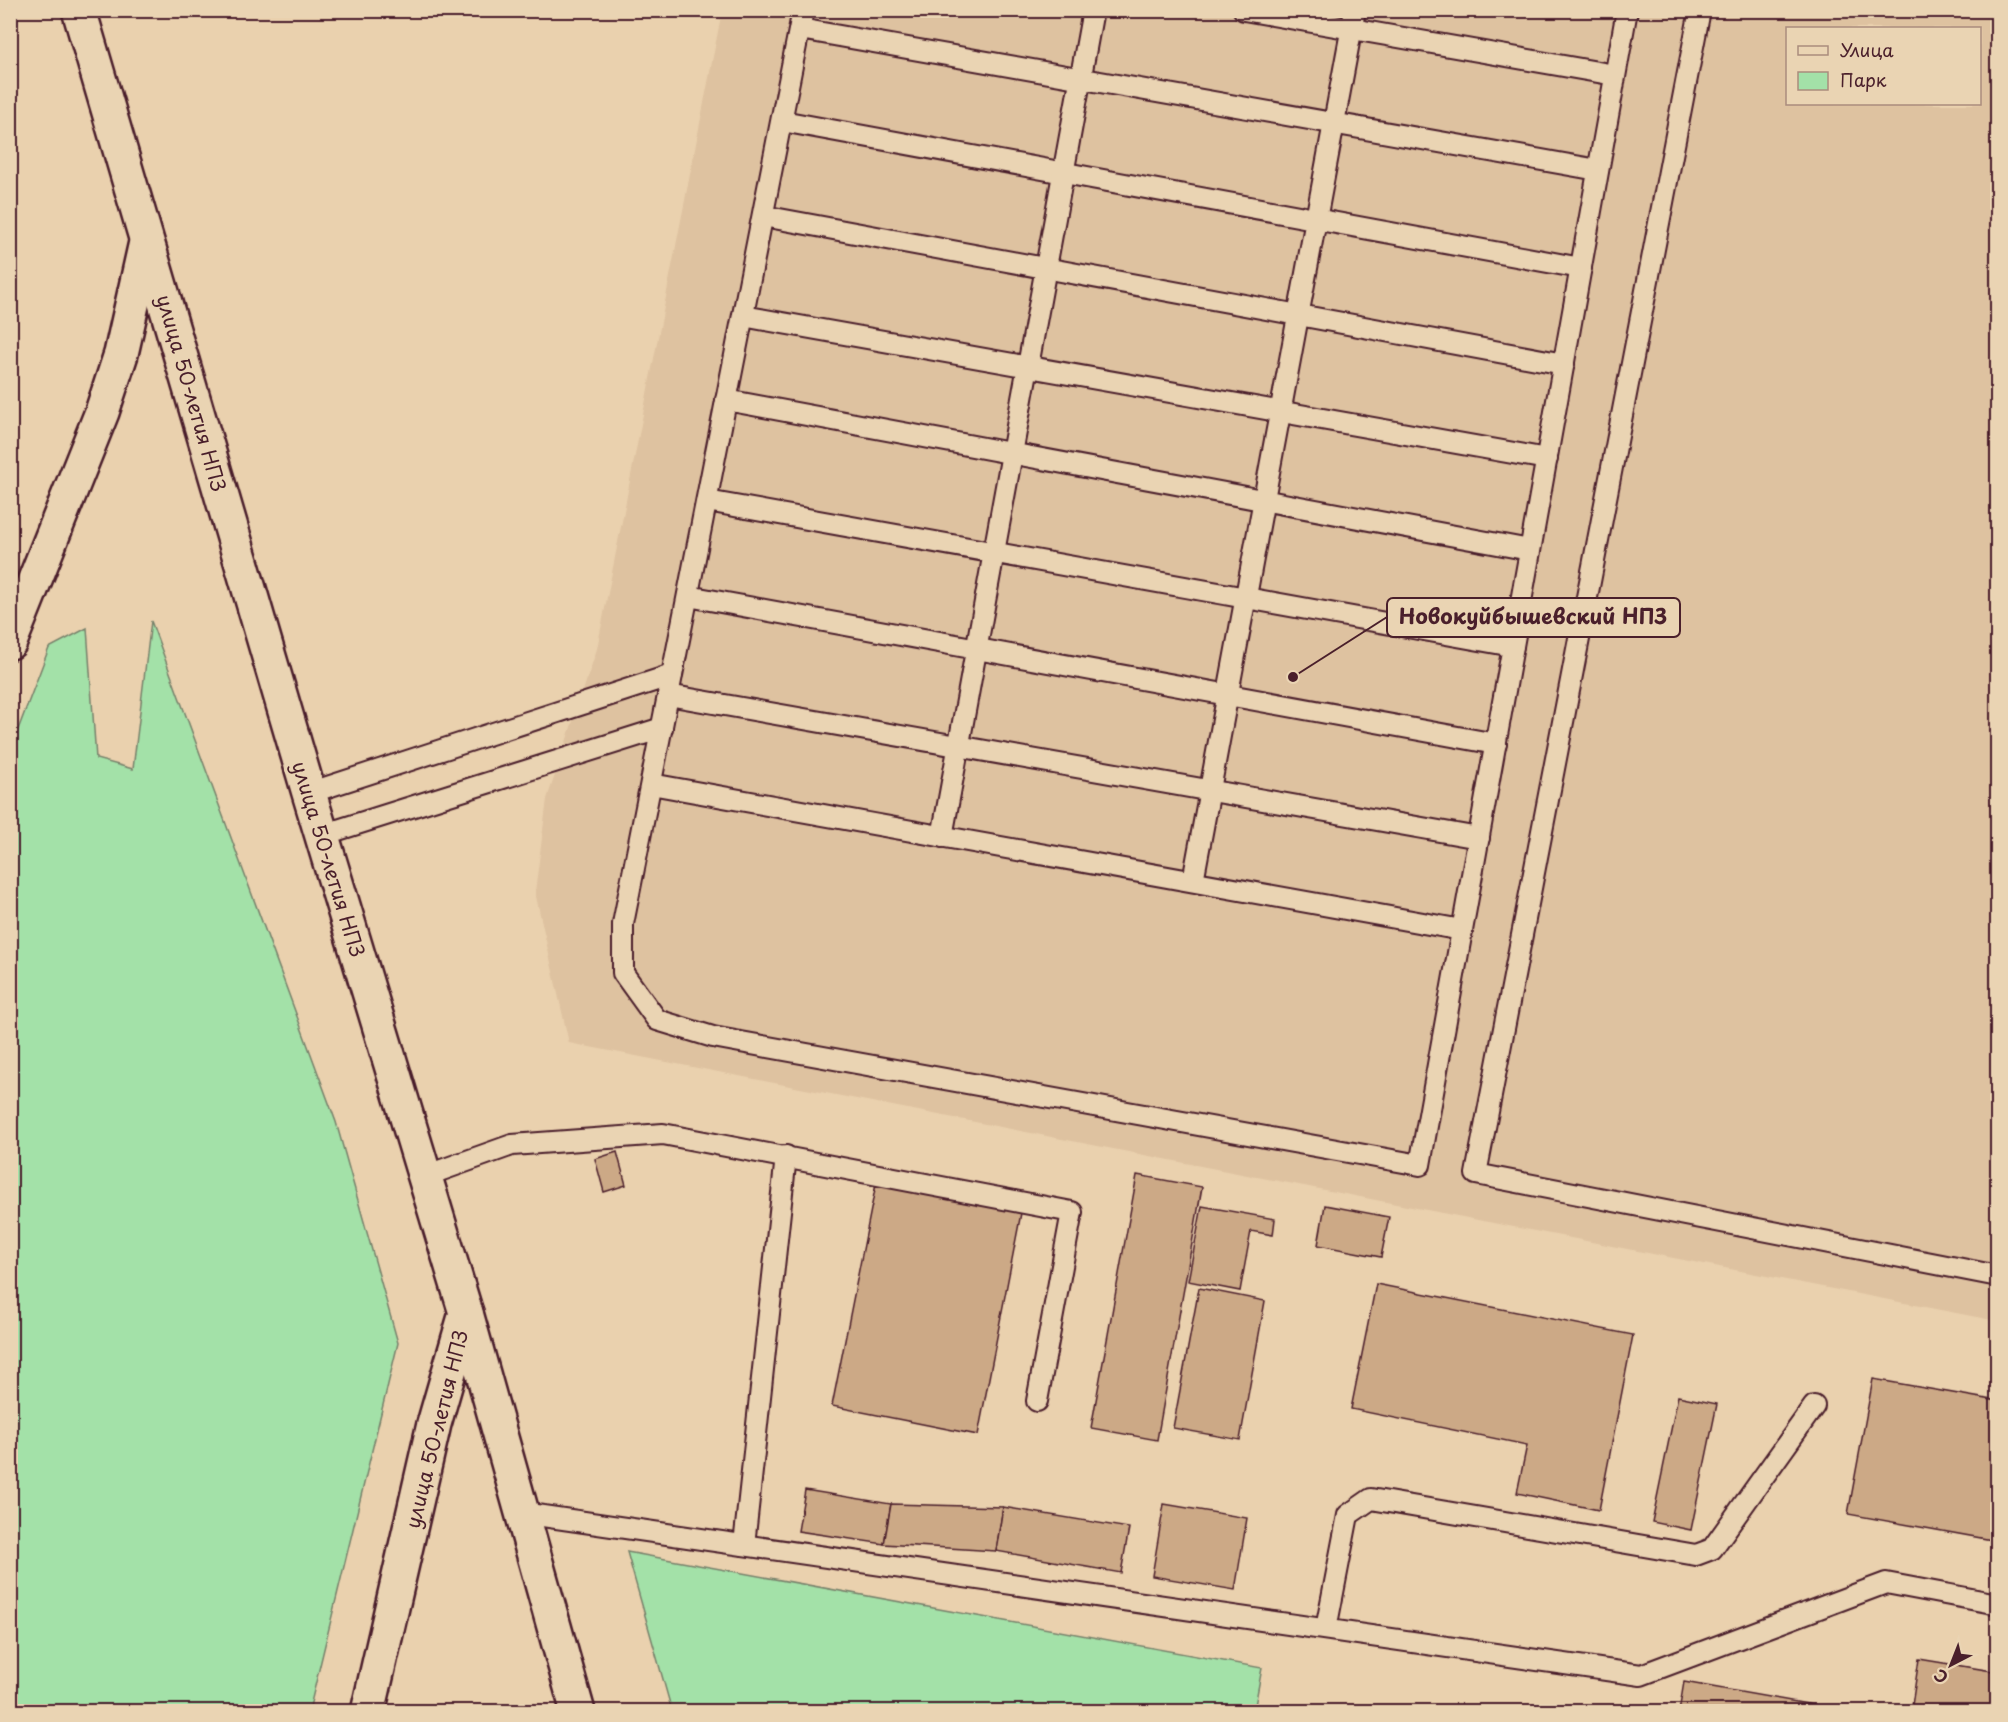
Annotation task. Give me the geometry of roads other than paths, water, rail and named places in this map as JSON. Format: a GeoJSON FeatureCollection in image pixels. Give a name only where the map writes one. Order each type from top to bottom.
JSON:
{"type":"FeatureCollection","features":[{"type":"Feature","properties":{"kind":"street","name":"улица 50-летия НПЗ"},"geometry":{"type":"LineString","coordinates":[[79,10],[309,793],[466,1313],[434,1425],[368,1712]]}},
{"type":"Feature","properties":{"kind":"street"},"geometry":{"type":"LineString","coordinates":[[10,642],[102,411],[121,354],[147,240]]}},
{"type":"Feature","properties":{"kind":"street"},"geometry":{"type":"LineString","coordinates":[[466,1313],[578,1712]]}},
{"type":"Feature","properties":{"kind":"lane"},"geometry":{"type":"LineString","coordinates":[[942,837],[1093,10]]}},
{"type":"Feature","properties":{"kind":"lane"},"geometry":{"type":"LineString","coordinates":[[1244,10],[1354,20],[1616,75]]}},
{"type":"Feature","properties":{"kind":"lane"},"geometry":{"type":"LineString","coordinates":[[1598,170],[1080,79],[802,20],[623,924],[623,973],[657,1020],[713,1037],[1420,1165],[1627,10]]}},
{"type":"Feature","properties":{"kind":"lane"},"geometry":{"type":"LineString","coordinates":[[1700,10],[1476,1174],[1998,1276]]}},
{"type":"Feature","properties":{"kind":"lane"},"geometry":{"type":"LineString","coordinates":[[1193,881],[1354,20]]}},
{"type":"Feature","properties":{"kind":"lane"},"geometry":{"type":"LineString","coordinates":[[782,122],[1581,268]]}},
{"type":"Feature","properties":{"kind":"lane"},"geometry":{"type":"LineString","coordinates":[[763,216],[1564,364]]}},
{"type":"Feature","properties":{"kind":"lane"},"geometry":{"type":"LineString","coordinates":[[743,316],[1547,459]]}},
{"type":"Feature","properties":{"kind":"lane"},"geometry":{"type":"LineString","coordinates":[[726,400],[1530,550]]}},
{"type":"Feature","properties":{"kind":"lane"},"geometry":{"type":"LineString","coordinates":[[706,501],[1513,646]]}},
{"type":"Feature","properties":{"kind":"lane"},"geometry":{"type":"LineString","coordinates":[[688,596],[1496,744]]}},
{"type":"Feature","properties":{"kind":"lane"},"geometry":{"type":"LineString","coordinates":[[309,793],[672,675]]}},
{"type":"Feature","properties":{"kind":"lane"},"geometry":{"type":"LineString","coordinates":[[668,695],[1479,838]]}},
{"type":"Feature","properties":{"kind":"lane"},"geometry":{"type":"LineString","coordinates":[[322,835],[662,728]]}},
{"type":"Feature","properties":{"kind":"lane"},"geometry":{"type":"LineString","coordinates":[[651,784],[1462,930]]}},
{"type":"Feature","properties":{"kind":"lane"},"geometry":{"type":"LineString","coordinates":[[425,1176],[512,1145],[663,1134],[1072,1212],[1037,1401]]}},
{"type":"Feature","properties":{"kind":"lane"},"geometry":{"type":"LineString","coordinates":[[744,1545],[786,1156]]}},
{"type":"Feature","properties":{"kind":"lane"},"geometry":{"type":"LineString","coordinates":[[1326,1629],[1348,1515],[1371,1500],[1696,1555],[1712,1549],[1814,1406]]}},
{"type":"Feature","properties":{"kind":"lane"},"geometry":{"type":"LineString","coordinates":[[522,1513],[1641,1676],[1886,1584],[1998,1604]]}},
{"type":"Feature","properties":{"kind":"place","name":"Новокуйбышевский НПЗ"},"geometry":{"type":"Point","coordinates":[1293,677]}}]}
